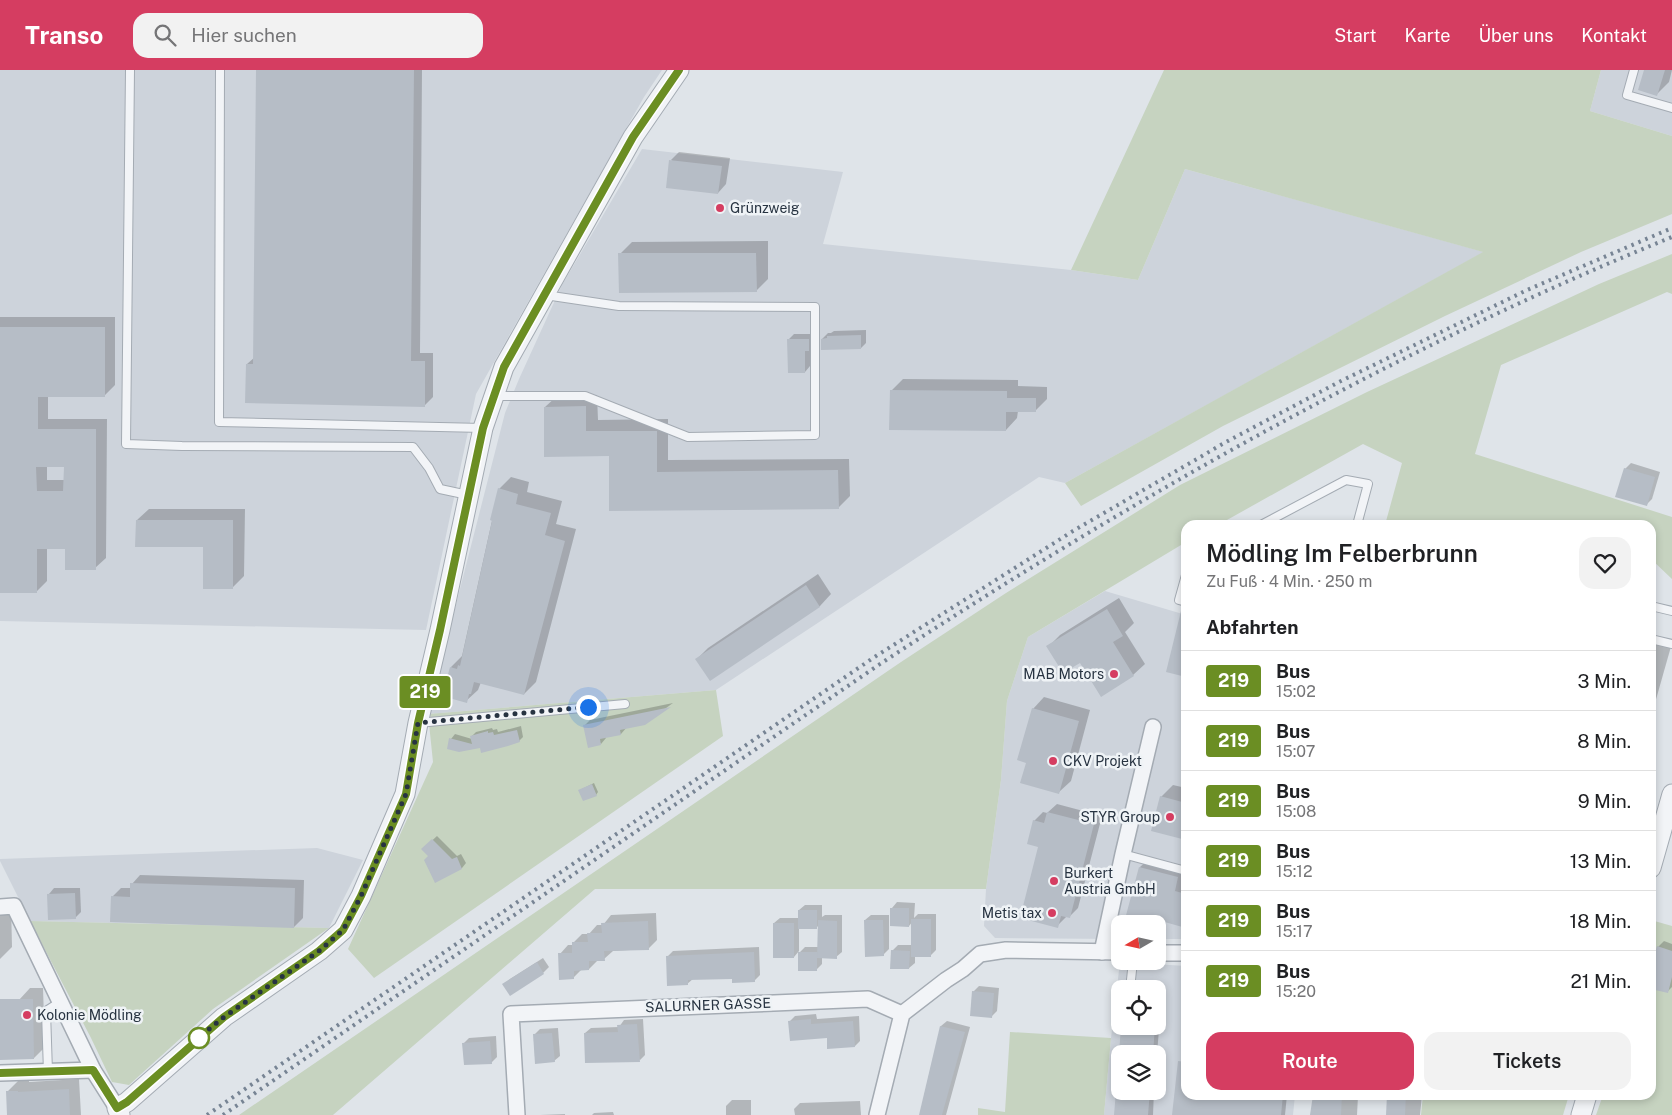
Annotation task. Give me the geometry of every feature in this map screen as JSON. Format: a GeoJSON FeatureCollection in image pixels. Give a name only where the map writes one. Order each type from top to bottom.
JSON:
{"type":"FeatureCollection","features":[{"type":"Feature","properties":{"kind":"street"},"geometry":{"type":"LineString","coordinates":[[7,906],[60,1002],[93,1070],[118,1112],[224,1017],[319,951],[343,930],[361,896],[406,794],[418,723],[483,428],[504,367],[633,137],[679,70]]}},
{"type":"Feature","properties":{"kind":"street"},"geometry":{"type":"LineString","coordinates":[[1102,952],[1153,727]]}},
{"type":"Feature","properties":{"kind":"street"},"geometry":{"type":"LineString","coordinates":[[1656,850],[1672,794]]}},
{"type":"Feature","properties":{"kind":"street"},"geometry":{"type":"LineString","coordinates":[[877,1115],[902,1014],[963,969],[980,954],[1006,950],[1111,952]]}},
{"type":"Feature","properties":{"kind":"street"},"geometry":{"type":"LineString","coordinates":[[1166,952],[1181,953]]}},
{"type":"Feature","properties":{"kind":"street","name":"SALURNER GASSE"},"geometry":{"type":"LineString","coordinates":[[517,1115],[511,1014],[868,998],[902,1014]]}},
{"type":"Feature","properties":{"kind":"street"},"geometry":{"type":"LineString","coordinates":[[0,1073],[93,1070]]}},
{"type":"Feature","properties":{"kind":"street"},"geometry":{"type":"LineString","coordinates":[[1581,1115],[1586,1100]]}},
{"type":"Feature","properties":{"kind":"lane"},"geometry":{"type":"LineString","coordinates":[[130,70],[126,444],[413,448],[429,468],[440,489],[468,495]]}},
{"type":"Feature","properties":{"kind":"lane"},"geometry":{"type":"LineString","coordinates":[[220,70],[219,422],[483,428]]}},
{"type":"Feature","properties":{"kind":"lane"},"geometry":{"type":"LineString","coordinates":[[1634,70],[1627,95],[1672,108]]}},
{"type":"Feature","properties":{"kind":"lane"},"geometry":{"type":"LineString","coordinates":[[493,396],[585,396],[688,437],[815,435],[815,307],[619,306],[543,295]]}},
{"type":"Feature","properties":{"kind":"lane"},"geometry":{"type":"LineString","coordinates":[[1271,520],[1346,480],[1368,484],[1358,520]]}},
{"type":"Feature","properties":{"kind":"lane"},"geometry":{"type":"LineString","coordinates":[[1656,607],[1672,611]]}},
{"type":"Feature","properties":{"kind":"lane"},"geometry":{"type":"LineString","coordinates":[[1656,640],[1672,644]]}},
{"type":"Feature","properties":{"kind":"lane"},"geometry":{"type":"LineString","coordinates":[[418,723],[625,704]]}},
{"type":"Feature","properties":{"kind":"lane"},"geometry":{"type":"LineString","coordinates":[[1123,854],[1181,870]]}},
{"type":"Feature","properties":{"kind":"lane"},"geometry":{"type":"LineString","coordinates":[[48,1072],[46,1011],[60,1002]]}},
{"type":"Feature","properties":{"kind":"shaded area"},"geometry":{"type":"Polygon","coordinates":[[[0,70],[662,70],[644,97],[476,394],[426,630],[0,621],[0,70]]]}},
{"type":"Feature","properties":{"kind":"shaded area"},"geometry":{"type":"Polygon","coordinates":[[[1601,70],[1672,70],[1672,136],[1590,111],[1601,70]]]}},
{"type":"Feature","properties":{"kind":"shaded area"},"geometry":{"type":"Polygon","coordinates":[[[642,149],[843,172],[823,244],[1071,270],[1138,280],[1185,169],[1484,252],[1065,483],[1039,477],[716,690],[428,714],[505,413],[562,285],[642,149]]]}},
{"type":"Feature","properties":{"kind":"shaded area"},"geometry":{"type":"Polygon","coordinates":[[[1105,591],[1181,614],[1181,939],[1166,939],[1166,915],[1111,915],[1111,939],[995,938],[984,926],[986,889],[1001,780],[1007,701],[1028,637],[1105,591]]]}},
{"type":"Feature","properties":{"kind":"shaded area"},"geometry":{"type":"Polygon","coordinates":[[[317,848],[363,860],[329,928],[30,921],[0,861],[0,859],[317,848]]]}},
{"type":"Feature","properties":{"kind":"shaded area"},"geometry":{"type":"Polygon","coordinates":[[[1166,965],[1181,966],[1181,1100],[1294,1100],[1293,1115],[1104,1115],[1111,1035],[1166,1035],[1166,980],[1118,980],[1119,970],[1166,970],[1166,965]]]}},
{"type":"Feature","properties":{"kind":"green space"},"geometry":{"type":"Polygon","coordinates":[[[1164,70],[1601,70],[1590,111],[1672,136],[1672,214],[1581,252],[1445,316],[1223,426],[1081,506],[1065,483],[1483,252],[1185,169],[1138,280],[1071,270],[1164,70]]]}},
{"type":"Feature","properties":{"kind":"green space"},"geometry":{"type":"Polygon","coordinates":[[[1672,254],[1672,294],[1667,292],[1501,365],[1475,454],[1672,517],[1672,579],[1656,564],[1656,520],[1386,520],[1402,463],[1363,444],[1227,520],[1181,520],[1181,545],[1028,637],[1007,701],[1001,780],[986,889],[595,889],[333,1115],[239,1115],[901,662],[1006,593],[1180,485],[1367,392],[1599,284],[1672,254]]]}},
{"type":"Feature","properties":{"kind":"green space"},"geometry":{"type":"Polygon","coordinates":[[[716,690],[723,736],[374,978],[348,949],[433,762],[428,714],[716,690]]]}},
{"type":"Feature","properties":{"kind":"green space"},"geometry":{"type":"Polygon","coordinates":[[[30,921],[329,928],[213,1009],[129,1085],[112,1082],[30,921]]]}},
{"type":"Feature","properties":{"kind":"green space"},"geometry":{"type":"Polygon","coordinates":[[[1656,921],[1672,926],[1672,1115],[1596,1115],[1601,1100],[1656,1100],[1656,921]]]}},
{"type":"Feature","properties":{"kind":"green space"},"geometry":{"type":"Polygon","coordinates":[[[1010,1032],[1111,1038],[1104,1115],[978,1115],[978,1108],[1005,1112],[1010,1032]]]}},
{"type":"Feature","properties":{"kind":"green space"},"geometry":{"type":"Polygon","coordinates":[[[1422,1100],[1568,1100],[1563,1115],[1421,1115],[1422,1100]]]}},
{"type":"Feature","properties":{"kind":"building"},"geometry":{"type":"Polygon","coordinates":[[[256,70],[414,70],[411,361],[425,361],[425,407],[245,403],[246,364],[253,364],[256,70]]]}},
{"type":"Feature","properties":{"kind":"building"},"geometry":{"type":"Polygon","coordinates":[[[1644,70],[1665,70],[1657,96],[1638,90],[1644,70]]]}},
{"type":"Feature","properties":{"kind":"building"},"geometry":{"type":"Polygon","coordinates":[[[669,160],[722,166],[718,194],[666,188],[669,160]]]}},
{"type":"Feature","properties":{"kind":"building"},"geometry":{"type":"Polygon","coordinates":[[[618,253],[756,253],[757,292],[619,293],[618,253]]]}},
{"type":"Feature","properties":{"kind":"building"},"geometry":{"type":"Polygon","coordinates":[[[0,327],[105,327],[105,397],[38,397],[38,429],[96,429],[96,570],[65,570],[65,549],[37,549],[37,593],[0,593],[0,327]],[[36,467],[37,491],[63,491],[64,467],[36,467]]]}},
{"type":"Feature","properties":{"kind":"building"},"geometry":{"type":"Polygon","coordinates":[[[861,335],[861,349],[821,350],[821,339],[827,338],[827,336],[861,335]]]}},
{"type":"Feature","properties":{"kind":"building"},"geometry":{"type":"Polygon","coordinates":[[[787,339],[809,339],[809,351],[805,351],[805,373],[788,373],[787,339]]]}},
{"type":"Feature","properties":{"kind":"building"},"geometry":{"type":"Polygon","coordinates":[[[890,390],[1007,391],[1007,398],[1036,398],[1036,412],[1006,412],[1006,431],[889,430],[890,390]]]}},
{"type":"Feature","properties":{"kind":"building"},"geometry":{"type":"Polygon","coordinates":[[[586,406],[586,431],[657,431],[657,472],[838,470],[839,509],[609,511],[609,456],[544,457],[544,407],[586,406]]]}},
{"type":"Feature","properties":{"kind":"building"},"geometry":{"type":"Polygon","coordinates":[[[1624,468],[1655,477],[1647,506],[1615,497],[1624,468]]]}},
{"type":"Feature","properties":{"kind":"building"},"geometry":{"type":"Polygon","coordinates":[[[498,488],[518,494],[516,504],[551,513],[545,535],[565,541],[524,695],[474,682],[467,703],[442,696],[450,667],[457,669],[458,665],[460,666],[498,488]]]}},
{"type":"Feature","properties":{"kind":"building"},"geometry":{"type":"Polygon","coordinates":[[[136,520],[233,520],[233,589],[203,589],[203,547],[135,547],[136,520]]]}},
{"type":"Feature","properties":{"kind":"building"},"geometry":{"type":"Polygon","coordinates":[[[806,585],[820,607],[710,681],[695,659],[806,585]]]}},
{"type":"Feature","properties":{"kind":"building"},"geometry":{"type":"Polygon","coordinates":[[[1107,609],[1123,636],[1113,642],[1134,676],[1101,697],[1080,663],[1063,673],[1046,646],[1107,609]]]}},
{"type":"Feature","properties":{"kind":"building"},"geometry":{"type":"Polygon","coordinates":[[[1181,611],[1181,676],[1166,672],[1181,611]]]}},
{"type":"Feature","properties":{"kind":"building"},"geometry":{"type":"Polygon","coordinates":[[[671,707],[645,725],[620,730],[621,735],[600,739],[601,745],[588,748],[583,725],[671,707]]]}},
{"type":"Feature","properties":{"kind":"building"},"geometry":{"type":"Polygon","coordinates":[[[1032,708],[1079,721],[1059,794],[1020,783],[1026,763],[1017,760],[1032,708]]]}},
{"type":"Feature","properties":{"kind":"building"},"geometry":{"type":"Polygon","coordinates":[[[517,730],[520,742],[508,746],[481,753],[480,748],[459,752],[447,749],[449,738],[472,744],[470,736],[488,731],[488,733],[493,732],[494,735],[517,730]]]}},
{"type":"Feature","properties":{"kind":"building"},"geometry":{"type":"Polygon","coordinates":[[[592,784],[597,796],[583,801],[578,790],[592,784]]]}},
{"type":"Feature","properties":{"kind":"building","name":"STYR Group"},"geometry":{"type":"Polygon","coordinates":[[[1160,796],[1181,802],[1181,839],[1151,831],[1160,796]]]}},
{"type":"Feature","properties":{"kind":"building","name":"Burkert Austria GmbH"},"geometry":{"type":"Polygon","coordinates":[[[1047,812],[1094,824],[1070,918],[1061,916],[1058,928],[1020,918],[1038,847],[1027,844],[1033,820],[1044,823],[1047,812]]]}},
{"type":"Feature","properties":{"kind":"building"},"geometry":{"type":"Polygon","coordinates":[[[432,839],[452,859],[457,857],[462,869],[435,883],[424,860],[428,856],[421,849],[432,839]]]}},
{"type":"Feature","properties":{"kind":"building"},"geometry":{"type":"Polygon","coordinates":[[[1139,867],[1178,877],[1175,891],[1181,893],[1181,927],[1166,922],[1166,915],[1126,915],[1139,867]]]}},
{"type":"Feature","properties":{"kind":"building"},"geometry":{"type":"Polygon","coordinates":[[[130,883],[295,888],[294,928],[110,922],[111,896],[130,897],[130,883]]]}},
{"type":"Feature","properties":{"kind":"building"},"geometry":{"type":"Polygon","coordinates":[[[75,893],[76,919],[48,920],[47,894],[75,893]]]}},
{"type":"Feature","properties":{"kind":"building"},"geometry":{"type":"Polygon","coordinates":[[[890,908],[909,908],[909,927],[890,926],[890,908]]]}},
{"type":"Feature","properties":{"kind":"building"},"geometry":{"type":"Polygon","coordinates":[[[798,910],[817,910],[817,929],[798,929],[798,910]]]}},
{"type":"Feature","properties":{"kind":"building"},"geometry":{"type":"Polygon","coordinates":[[[911,919],[931,919],[931,957],[911,957],[911,919]]]}},
{"type":"Feature","properties":{"kind":"building"},"geometry":{"type":"Polygon","coordinates":[[[818,920],[837,921],[837,959],[817,958],[818,920]]]}},
{"type":"Feature","properties":{"kind":"building"},"geometry":{"type":"Polygon","coordinates":[[[864,920],[883,920],[884,956],[865,957],[864,920]]]}},
{"type":"Feature","properties":{"kind":"building"},"geometry":{"type":"Polygon","coordinates":[[[648,921],[649,950],[604,951],[605,961],[589,961],[589,970],[574,971],[574,979],[559,980],[558,953],[572,953],[572,942],[588,942],[587,933],[602,933],[601,923],[648,921]]]}},
{"type":"Feature","properties":{"kind":"building"},"geometry":{"type":"Polygon","coordinates":[[[773,923],[794,923],[794,958],[773,958],[773,923]]]}},
{"type":"Feature","properties":{"kind":"building"},"geometry":{"type":"Polygon","coordinates":[[[1657,946],[1672,951],[1672,977],[1668,993],[1656,990],[1657,946]]]}},
{"type":"Feature","properties":{"kind":"building"},"geometry":{"type":"Polygon","coordinates":[[[891,950],[910,951],[909,969],[890,969],[891,950]]]}},
{"type":"Feature","properties":{"kind":"building"},"geometry":{"type":"Polygon","coordinates":[[[754,952],[755,982],[732,983],[732,979],[688,980],[688,985],[667,986],[666,956],[754,952]]]}},
{"type":"Feature","properties":{"kind":"building"},"geometry":{"type":"Polygon","coordinates":[[[798,952],[817,952],[817,971],[798,971],[798,952]]]}},
{"type":"Feature","properties":{"kind":"building"},"geometry":{"type":"Polygon","coordinates":[[[537,962],[544,974],[510,996],[502,984],[537,962]]]}},
{"type":"Feature","properties":{"kind":"building"},"geometry":{"type":"Polygon","coordinates":[[[972,991],[994,993],[992,1018],[970,1016],[972,991]]]}},
{"type":"Feature","properties":{"kind":"building"},"geometry":{"type":"Polygon","coordinates":[[[0,999],[33,999],[34,1059],[0,1060],[0,999]]]}},
{"type":"Feature","properties":{"kind":"building"},"geometry":{"type":"Polygon","coordinates":[[[811,1019],[811,1024],[853,1021],[855,1047],[827,1049],[827,1038],[790,1041],[788,1021],[811,1019]]]}},
{"type":"Feature","properties":{"kind":"building"},"geometry":{"type":"Polygon","coordinates":[[[637,1024],[640,1062],[585,1063],[584,1033],[618,1032],[617,1025],[637,1024]]]}},
{"type":"Feature","properties":{"kind":"building"},"geometry":{"type":"Polygon","coordinates":[[[940,1026],[965,1032],[942,1115],[919,1115],[940,1026]]]}},
{"type":"Feature","properties":{"kind":"building"},"geometry":{"type":"Polygon","coordinates":[[[552,1033],[555,1062],[535,1064],[533,1034],[552,1033]]]}},
{"type":"Feature","properties":{"kind":"building"},"geometry":{"type":"Polygon","coordinates":[[[1120,1035],[1154,1035],[1154,1045],[1120,1045],[1120,1035]]]}},
{"type":"Feature","properties":{"kind":"building"},"geometry":{"type":"Polygon","coordinates":[[[490,1041],[492,1064],[464,1065],[462,1043],[490,1041]]]}},
{"type":"Feature","properties":{"kind":"building"},"geometry":{"type":"Polygon","coordinates":[[[1178,1061],[1181,1061],[1181,1100],[1282,1100],[1281,1115],[1172,1115],[1178,1061]]]}},
{"type":"Feature","properties":{"kind":"building"},"geometry":{"type":"Polygon","coordinates":[[[69,1089],[70,1115],[7,1115],[6,1091],[69,1089]]]}},
{"type":"Feature","properties":{"kind":"building"},"geometry":{"type":"Polygon","coordinates":[[[1115,1100],[1149,1100],[1148,1115],[1114,1115],[1115,1100]]]}},
{"type":"Feature","properties":{"kind":"building"},"geometry":{"type":"Polygon","coordinates":[[[1312,1100],[1342,1100],[1341,1115],[1310,1115],[1312,1100]]]}},
{"type":"Feature","properties":{"kind":"building"},"geometry":{"type":"Polygon","coordinates":[[[1387,1100],[1406,1100],[1405,1115],[1386,1115],[1387,1100]]]}},
{"type":"Feature","properties":{"kind":"railway"},"geometry":{"type":"LineString","coordinates":[[207,1115],[873,658],[1073,531],[1226,442],[1339,382],[1527,290],[1672,228]]}},
{"type":"Feature","properties":{"kind":"railway"},"geometry":{"type":"LineString","coordinates":[[223,1115],[877,666],[1068,545],[1264,432],[1364,379],[1465,328],[1568,281],[1672,237]]}},
{"type":"Feature","properties":{"kind":"bus line","name":"219"},"geometry":{"type":"LineString","coordinates":[[0,1073],[93,1070],[117,1108],[127,1102],[224,1017],[319,951],[343,930],[361,896],[406,794],[418,723],[483,428],[504,367],[633,137],[651,108],[679,70]]}},
{"type":"Feature","properties":{"kind":"place","name":"Grünzweig"},"geometry":{"type":"Point","coordinates":[720,208]}},
{"type":"Feature","properties":{"kind":"place","name":"MAB Motors"},"geometry":{"type":"Point","coordinates":[1114,674]}},
{"type":"Feature","properties":{"kind":"place","name":"CKV Projekt"},"geometry":{"type":"Point","coordinates":[1053,761]}},
{"type":"Feature","properties":{"kind":"place","name":"STYR Group"},"geometry":{"type":"Point","coordinates":[1170,817]}},
{"type":"Feature","properties":{"kind":"place","name":"Burkert Austria GmbH"},"geometry":{"type":"Point","coordinates":[1054,881]}},
{"type":"Feature","properties":{"kind":"place","name":"Metis tax"},"geometry":{"type":"Point","coordinates":[1052,913]}},
{"type":"Feature","properties":{"kind":"place","name":"Kolonie Mödling"},"geometry":{"type":"Point","coordinates":[27,1015]}},
{"type":"Feature","properties":{"kind":"route"},"geometry":{"type":"LineString","coordinates":[[199,1038],[197,1039],[224,1017],[319,951],[343,930],[361,896],[406,794],[418,723],[588,707]]}}]}
